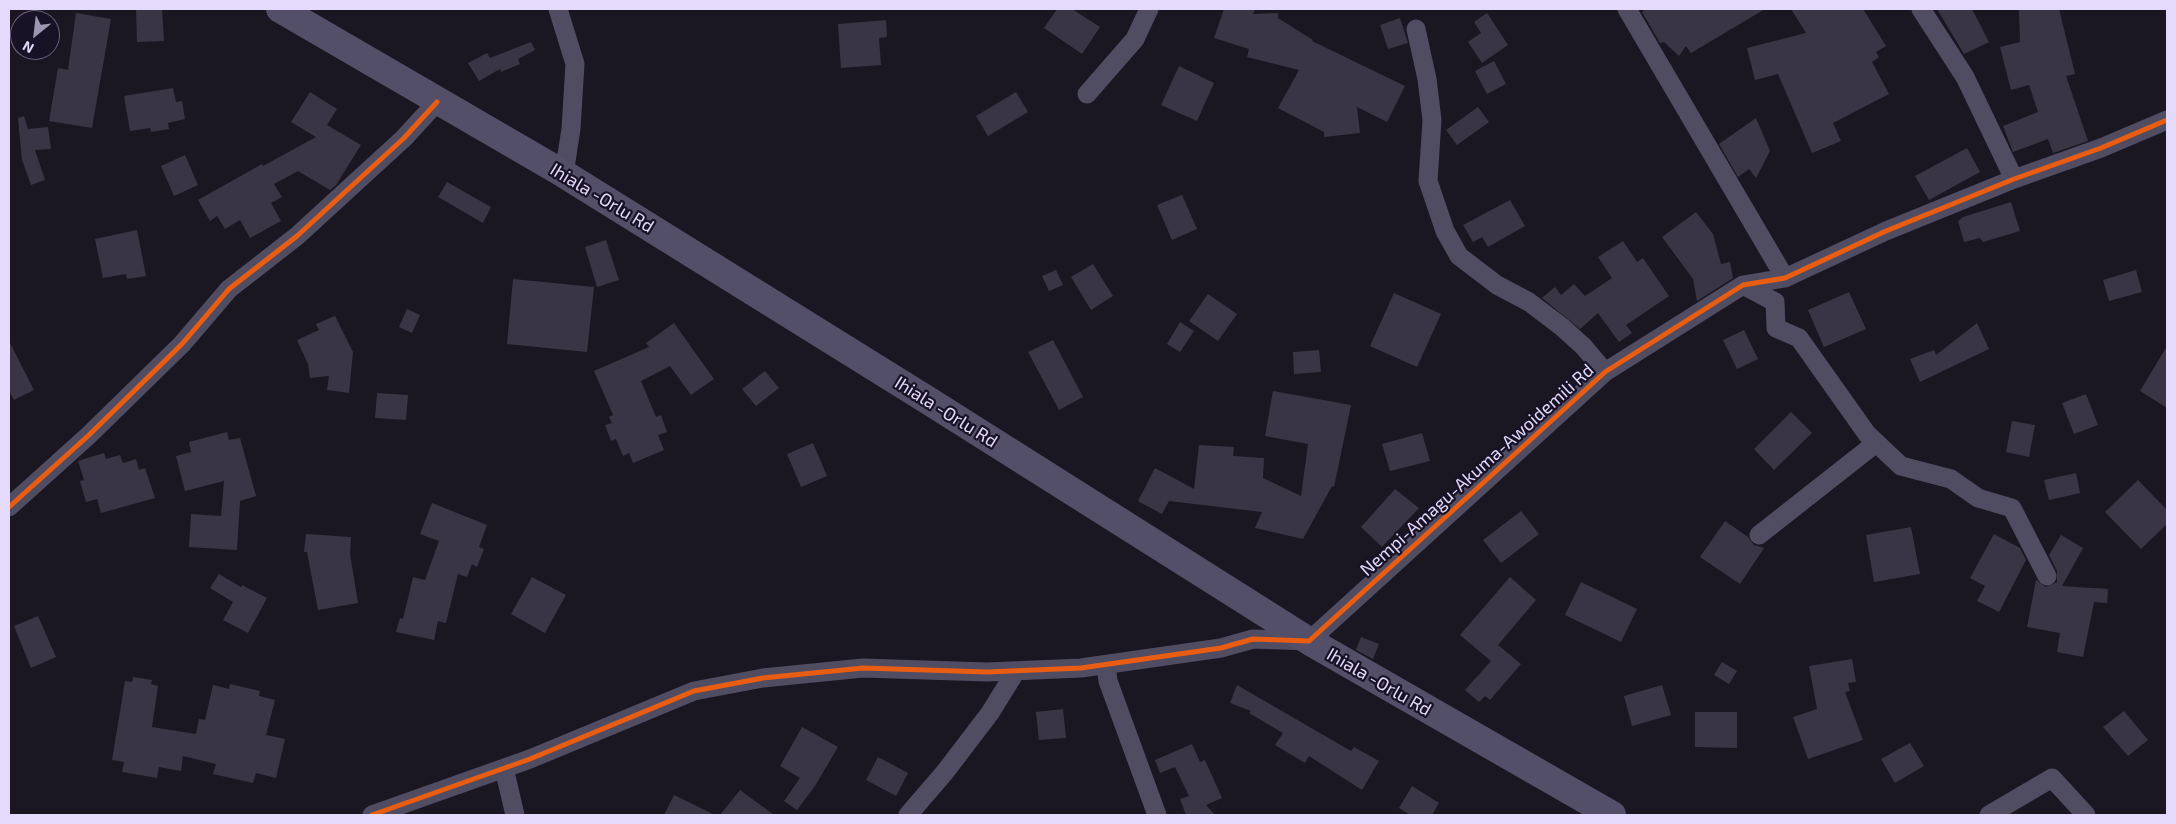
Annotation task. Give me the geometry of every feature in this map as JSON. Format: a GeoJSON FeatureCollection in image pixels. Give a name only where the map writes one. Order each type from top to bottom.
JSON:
{"type":"FeatureCollection","features":[{"type":"Feature","properties":{"kind":"main road","name":"Ihiala -Orlu Rd"},"geometry":{"type":"LineString","coordinates":[[280,9],[437,102],[564,174],[937,406],[1309,642],[1612,815]]}},
{"type":"Feature","properties":{"kind":"street"},"geometry":{"type":"LineString","coordinates":[[558,9],[575,64],[571,129],[564,174]]}},
{"type":"Feature","properties":{"kind":"street"},"geometry":{"type":"LineString","coordinates":[[1087,94],[1136,39],[1149,9]]}},
{"type":"Feature","properties":{"kind":"street"},"geometry":{"type":"LineString","coordinates":[[1627,9],[1785,278]]}},
{"type":"Feature","properties":{"kind":"street"},"geometry":{"type":"LineString","coordinates":[[1921,9],[1965,77],[2014,179]]}},
{"type":"Feature","properties":{"kind":"street"},"geometry":{"type":"LineString","coordinates":[[1416,29],[1427,79],[1432,120],[1428,181],[1444,231],[1459,256],[1497,285],[1529,302],[1562,327],[1584,347],[1605,372]]}},
{"type":"Feature","properties":{"kind":"street"},"geometry":{"type":"LineString","coordinates":[[9,507],[89,435],[175,350],[229,289],[297,236],[404,138],[437,102]]}},
{"type":"Feature","properties":{"kind":"street","name":"Nempi-Amagu-Akuma-Awoidemili Rd"},"geometry":{"type":"LineString","coordinates":[[1309,642],[1605,372],[1743,285],[1785,278],[1886,231],[2014,179],[2101,148],[2167,120]]}},
{"type":"Feature","properties":{"kind":"street"},"geometry":{"type":"LineString","coordinates":[[1743,285],[1775,302],[1776,328],[1799,338],[1867,434],[1901,466],[1951,480],[1978,498],[2012,508],[2047,576]]}},
{"type":"Feature","properties":{"kind":"street"},"geometry":{"type":"LineString","coordinates":[[1759,535],[1876,443]]}},
{"type":"Feature","properties":{"kind":"street"},"geometry":{"type":"LineString","coordinates":[[372,815],[596,733],[647,709],[694,691],[754,680],[863,668],[1016,671],[1106,665],[1221,648],[1253,639],[1309,642]]}},
{"type":"Feature","properties":{"kind":"street"},"geometry":{"type":"LineString","coordinates":[[1106,665],[1108,681],[1157,815]]}},
{"type":"Feature","properties":{"kind":"street"},"geometry":{"type":"LineString","coordinates":[[908,815],[990,713],[1016,671]]}},
{"type":"Feature","properties":{"kind":"street"},"geometry":{"type":"LineString","coordinates":[[504,768],[515,815]]}},
{"type":"Feature","properties":{"kind":"street"},"geometry":{"type":"LineString","coordinates":[[1989,815],[2052,778],[2086,815]]}},
{"type":"Feature","properties":{"kind":"building"},"geometry":{"type":"Polygon","coordinates":[[[136,9],[162,9],[164,41],[137,42],[136,9]]]}},
{"type":"Feature","properties":{"kind":"building"},"geometry":{"type":"Polygon","coordinates":[[[1057,9],[1072,9],[1100,27],[1082,54],[1044,28],[1057,9]]]}},
{"type":"Feature","properties":{"kind":"building"},"geometry":{"type":"Polygon","coordinates":[[[1224,9],[1255,9],[1253,14],[1278,13],[1278,18],[1312,41],[1405,86],[1387,122],[1357,107],[1360,133],[1324,137],[1324,132],[1278,108],[1299,70],[1247,57],[1249,49],[1214,38],[1224,9]]]}},
{"type":"Feature","properties":{"kind":"building"},"geometry":{"type":"Polygon","coordinates":[[[1645,9],[1765,9],[1691,53],[1686,46],[1679,56],[1664,42],[1660,43],[1642,12],[1645,9]]]}},
{"type":"Feature","properties":{"kind":"building"},"geometry":{"type":"Polygon","coordinates":[[[1791,9],[1863,9],[1886,46],[1876,52],[1879,57],[1872,62],[1889,94],[1833,123],[1841,141],[1812,153],[1778,74],[1755,80],[1747,48],[1806,33],[1791,9]]]}},
{"type":"Feature","properties":{"kind":"building"},"geometry":{"type":"Polygon","coordinates":[[[1937,9],[1972,9],[1989,42],[1964,54],[1937,9]]]}},
{"type":"Feature","properties":{"kind":"building"},"geometry":{"type":"Polygon","coordinates":[[[2019,9],[2059,9],[2075,74],[2066,76],[2088,141],[2053,153],[2048,139],[2013,152],[2003,126],[2038,112],[2029,85],[2011,90],[2000,47],[2020,42],[2019,9]]]}},
{"type":"Feature","properties":{"kind":"building"},"geometry":{"type":"Polygon","coordinates":[[[76,13],[111,19],[92,128],[49,121],[58,68],[68,70],[76,13]]]}},
{"type":"Feature","properties":{"kind":"building"},"geometry":{"type":"Polygon","coordinates":[[[1487,13],[1508,45],[1482,63],[1468,42],[1481,33],[1474,22],[1487,13]]]}},
{"type":"Feature","properties":{"kind":"building"},"geometry":{"type":"Polygon","coordinates":[[[1400,18],[1408,43],[1388,49],[1380,25],[1400,18]]]}},
{"type":"Feature","properties":{"kind":"building"},"geometry":{"type":"Polygon","coordinates":[[[886,20],[887,37],[879,38],[881,65],[841,68],[838,24],[886,20]]]}},
{"type":"Feature","properties":{"kind":"building"},"geometry":{"type":"Polygon","coordinates":[[[531,42],[535,50],[518,59],[520,64],[501,72],[500,69],[479,81],[468,63],[487,53],[490,58],[531,42]]]}},
{"type":"Feature","properties":{"kind":"building"},"geometry":{"type":"Polygon","coordinates":[[[1494,61],[1506,84],[1487,94],[1475,71],[1494,61]]]}},
{"type":"Feature","properties":{"kind":"building"},"geometry":{"type":"Polygon","coordinates":[[[1179,66],[1214,83],[1197,121],[1161,105],[1179,66]]]}},
{"type":"Feature","properties":{"kind":"building"},"geometry":{"type":"Polygon","coordinates":[[[173,88],[176,102],[182,101],[185,119],[168,123],[169,129],[151,132],[150,128],[130,131],[124,96],[173,88]]]}},
{"type":"Feature","properties":{"kind":"building"},"geometry":{"type":"Polygon","coordinates":[[[310,92],[337,109],[327,125],[361,145],[336,185],[330,190],[298,171],[274,184],[282,197],[271,203],[281,221],[250,238],[240,220],[225,229],[217,216],[210,221],[198,200],[262,164],[263,166],[316,137],[291,122],[310,92]]]}},
{"type":"Feature","properties":{"kind":"building"},"geometry":{"type":"Polygon","coordinates":[[[1016,92],[1028,112],[988,136],[976,116],[1016,92]]]}},
{"type":"Feature","properties":{"kind":"building"},"geometry":{"type":"Polygon","coordinates":[[[1478,107],[1489,122],[1457,145],[1446,130],[1478,107]]]}},
{"type":"Feature","properties":{"kind":"building"},"geometry":{"type":"Polygon","coordinates":[[[24,116],[28,129],[48,127],[51,149],[35,150],[45,180],[31,185],[22,160],[18,118],[24,116]]]}},
{"type":"Feature","properties":{"kind":"building"},"geometry":{"type":"Polygon","coordinates":[[[1756,118],[1770,151],[1756,178],[1749,169],[1738,177],[1719,144],[1756,118]]]}},
{"type":"Feature","properties":{"kind":"building"},"geometry":{"type":"Polygon","coordinates":[[[1967,148],[1980,172],[1929,200],[1915,176],[1967,148]]]}},
{"type":"Feature","properties":{"kind":"building"},"geometry":{"type":"Polygon","coordinates":[[[185,155],[198,185],[174,196],[161,166],[185,155]]]}},
{"type":"Feature","properties":{"kind":"building"},"geometry":{"type":"Polygon","coordinates":[[[447,182],[491,207],[483,223],[438,197],[447,182]]]}},
{"type":"Feature","properties":{"kind":"building"},"geometry":{"type":"Polygon","coordinates":[[[1182,195],[1197,229],[1172,240],[1157,205],[1182,195]]]}},
{"type":"Feature","properties":{"kind":"building"},"geometry":{"type":"Polygon","coordinates":[[[1510,200],[1525,226],[1488,247],[1482,237],[1473,242],[1463,225],[1510,200]]]}},
{"type":"Feature","properties":{"kind":"building"},"geometry":{"type":"Polygon","coordinates":[[[2011,202],[2020,231],[1983,242],[1980,238],[1964,242],[1958,221],[1963,217],[2011,202]]]}},
{"type":"Feature","properties":{"kind":"building"},"geometry":{"type":"Polygon","coordinates":[[[1696,212],[1713,234],[1721,264],[1730,262],[1733,278],[1697,301],[1693,279],[1662,237],[1696,212]]]}},
{"type":"Feature","properties":{"kind":"building"},"geometry":{"type":"Polygon","coordinates":[[[137,230],[146,276],[127,279],[126,274],[103,278],[95,239],[137,230]]]}},
{"type":"Feature","properties":{"kind":"building"},"geometry":{"type":"Polygon","coordinates":[[[606,240],[619,280],[597,287],[585,247],[606,240]]]}},
{"type":"Feature","properties":{"kind":"building"},"geometry":{"type":"Polygon","coordinates":[[[1623,241],[1637,262],[1643,258],[1669,296],[1626,325],[1632,333],[1619,342],[1598,313],[1580,329],[1542,298],[1555,287],[1561,295],[1574,284],[1585,296],[1612,278],[1598,257],[1623,241]]]}},
{"type":"Feature","properties":{"kind":"building"},"geometry":{"type":"Polygon","coordinates":[[[1093,264],[1113,296],[1091,310],[1071,277],[1093,264]]]}},
{"type":"Feature","properties":{"kind":"building"},"geometry":{"type":"Polygon","coordinates":[[[1056,270],[1063,285],[1049,291],[1042,276],[1056,270]]]}},
{"type":"Feature","properties":{"kind":"building"},"geometry":{"type":"Polygon","coordinates":[[[2136,270],[2142,292],[2109,301],[2103,280],[2136,270]]]}},
{"type":"Feature","properties":{"kind":"building"},"geometry":{"type":"Polygon","coordinates":[[[513,279],[594,287],[587,352],[507,344],[513,279]]]}},
{"type":"Feature","properties":{"kind":"building"},"geometry":{"type":"Polygon","coordinates":[[[1849,292],[1866,329],[1824,347],[1808,310],[1849,292]]]}},
{"type":"Feature","properties":{"kind":"building"},"geometry":{"type":"Polygon","coordinates":[[[1394,293],[1441,314],[1417,367],[1370,346],[1394,293]]]}},
{"type":"Feature","properties":{"kind":"building"},"geometry":{"type":"Polygon","coordinates":[[[1208,294],[1237,314],[1218,341],[1189,321],[1208,294]]]}},
{"type":"Feature","properties":{"kind":"building"},"geometry":{"type":"Polygon","coordinates":[[[407,309],[420,315],[412,333],[399,327],[407,309]]]}},
{"type":"Feature","properties":{"kind":"building"},"geometry":{"type":"Polygon","coordinates":[[[335,316],[353,352],[349,393],[327,390],[329,376],[310,378],[308,364],[297,340],[319,330],[316,324],[335,316]]]}},
{"type":"Feature","properties":{"kind":"building"},"geometry":{"type":"Polygon","coordinates":[[[1180,322],[1194,331],[1180,352],[1167,344],[1180,322]]]}},
{"type":"Feature","properties":{"kind":"building"},"geometry":{"type":"Polygon","coordinates":[[[674,323],[714,379],[691,395],[670,366],[641,381],[656,417],[661,415],[667,432],[658,435],[664,450],[633,463],[629,453],[623,456],[616,439],[611,441],[605,425],[612,423],[609,417],[613,415],[594,371],[649,347],[646,343],[674,323]]]}},
{"type":"Feature","properties":{"kind":"building"},"geometry":{"type":"Polygon","coordinates":[[[1977,323],[1989,349],[1920,382],[1910,359],[1934,350],[1936,355],[1977,323]]]}},
{"type":"Feature","properties":{"kind":"building"},"geometry":{"type":"Polygon","coordinates":[[[1744,330],[1758,359],[1737,369],[1723,340],[1744,330]]]}},
{"type":"Feature","properties":{"kind":"building"},"geometry":{"type":"Polygon","coordinates":[[[1053,340],[1083,397],[1059,410],[1028,352],[1053,340]]]}},
{"type":"Feature","properties":{"kind":"building"},"geometry":{"type":"Polygon","coordinates":[[[9,341],[34,390],[14,400],[9,391],[9,341]]]}},
{"type":"Feature","properties":{"kind":"building"},"geometry":{"type":"Polygon","coordinates":[[[2167,346],[2167,408],[2140,391],[2167,346]]]}},
{"type":"Feature","properties":{"kind":"building"},"geometry":{"type":"Polygon","coordinates":[[[1319,350],[1321,372],[1294,374],[1293,352],[1319,350]]]}},
{"type":"Feature","properties":{"kind":"building"},"geometry":{"type":"Polygon","coordinates":[[[765,371],[779,388],[756,406],[742,389],[765,371]]]}},
{"type":"Feature","properties":{"kind":"building"},"geometry":{"type":"Polygon","coordinates":[[[1273,391],[1351,405],[1334,487],[1332,486],[1303,539],[1255,528],[1262,512],[1169,501],[1162,514],[1138,501],[1155,468],[1194,489],[1199,445],[1234,447],[1233,456],[1264,458],[1263,478],[1301,496],[1308,444],[1265,436],[1273,391]]]}},
{"type":"Feature","properties":{"kind":"building"},"geometry":{"type":"Polygon","coordinates":[[[377,393],[408,395],[406,420],[375,418],[377,393]]]}},
{"type":"Feature","properties":{"kind":"building"},"geometry":{"type":"Polygon","coordinates":[[[2086,394],[2098,425],[2074,434],[2062,403],[2086,394]]]}},
{"type":"Feature","properties":{"kind":"building"},"geometry":{"type":"Polygon","coordinates":[[[1791,412],[1812,433],[1774,470],[1754,449],[1791,412]]]}},
{"type":"Feature","properties":{"kind":"building"},"geometry":{"type":"Polygon","coordinates":[[[2012,421],[2035,425],[2029,457],[2006,452],[2012,421]]]}},
{"type":"Feature","properties":{"kind":"building"},"geometry":{"type":"Polygon","coordinates":[[[227,432],[229,440],[240,438],[256,496],[240,501],[237,550],[189,547],[191,514],[221,516],[224,481],[185,491],[176,456],[191,452],[189,442],[227,432]]]}},
{"type":"Feature","properties":{"kind":"building"},"geometry":{"type":"Polygon","coordinates":[[[1422,433],[1430,461],[1390,471],[1382,444],[1422,433]]]}},
{"type":"Feature","properties":{"kind":"building"},"geometry":{"type":"Polygon","coordinates":[[[813,443],[827,476],[801,487],[787,454],[813,443]]]}},
{"type":"Feature","properties":{"kind":"building"},"geometry":{"type":"Polygon","coordinates":[[[104,453],[106,459],[120,455],[123,463],[136,459],[139,470],[145,468],[155,498],[101,513],[97,499],[86,502],[80,481],[84,480],[78,461],[104,453]]]}},
{"type":"Feature","properties":{"kind":"building"},"geometry":{"type":"Polygon","coordinates":[[[2076,473],[2080,493],[2049,500],[2044,480],[2076,473]]]}},
{"type":"Feature","properties":{"kind":"building"},"geometry":{"type":"Polygon","coordinates":[[[2138,480],[2167,510],[2167,524],[2141,549],[2105,512],[2138,480]]]}},
{"type":"Feature","properties":{"kind":"building"},"geometry":{"type":"Polygon","coordinates":[[[1395,489],[1419,508],[1382,547],[1361,527],[1395,489]]]}},
{"type":"Feature","properties":{"kind":"building"},"geometry":{"type":"Polygon","coordinates":[[[432,503],[487,525],[479,547],[484,549],[477,567],[472,564],[467,577],[458,574],[446,623],[438,621],[434,640],[396,632],[400,618],[403,619],[413,577],[425,580],[439,541],[420,534],[432,503]]]}},
{"type":"Feature","properties":{"kind":"building"},"geometry":{"type":"Polygon","coordinates":[[[1521,511],[1539,534],[1501,563],[1483,540],[1521,511]]]}},
{"type":"Feature","properties":{"kind":"building"},"geometry":{"type":"Polygon","coordinates":[[[1725,521],[1748,537],[1754,545],[1764,548],[1740,584],[1700,557],[1725,521]]]}},
{"type":"Feature","properties":{"kind":"building"},"geometry":{"type":"Polygon","coordinates":[[[1911,527],[1920,574],[1874,582],[1866,535],[1911,527]]]}},
{"type":"Feature","properties":{"kind":"building"},"geometry":{"type":"Polygon","coordinates":[[[306,534],[351,537],[350,554],[358,603],[318,610],[307,552],[304,552],[306,534]]]}},
{"type":"Feature","properties":{"kind":"building"},"geometry":{"type":"Polygon","coordinates":[[[1994,534],[2020,548],[2026,560],[1999,612],[1977,601],[1985,586],[1970,578],[1994,534]]]}},
{"type":"Feature","properties":{"kind":"building"},"geometry":{"type":"Polygon","coordinates":[[[2061,535],[2083,548],[2062,586],[2108,589],[2107,603],[2094,602],[2083,657],[2057,652],[2060,633],[2027,627],[2036,580],[2046,587],[2057,582],[2057,571],[2049,555],[2061,535]]]}},
{"type":"Feature","properties":{"kind":"building"},"geometry":{"type":"Polygon","coordinates":[[[219,574],[241,587],[242,585],[267,598],[248,633],[223,620],[233,602],[210,588],[219,574]]]}},
{"type":"Feature","properties":{"kind":"building"},"geometry":{"type":"Polygon","coordinates":[[[532,577],[566,595],[545,633],[511,614],[532,577]]]}},
{"type":"Feature","properties":{"kind":"building"},"geometry":{"type":"Polygon","coordinates":[[[1510,577],[1536,600],[1498,645],[1521,664],[1490,700],[1485,696],[1479,702],[1465,690],[1491,661],[1460,635],[1510,577]]]}},
{"type":"Feature","properties":{"kind":"building"},"geometry":{"type":"Polygon","coordinates":[[[1581,582],[1637,609],[1621,642],[1565,615],[1581,582]]]}},
{"type":"Feature","properties":{"kind":"building"},"geometry":{"type":"Polygon","coordinates":[[[38,616],[56,657],[31,668],[14,626],[38,616]]]}},
{"type":"Feature","properties":{"kind":"building"},"geometry":{"type":"Polygon","coordinates":[[[1361,637],[1379,644],[1373,659],[1356,650],[1361,637]]]}},
{"type":"Feature","properties":{"kind":"building"},"geometry":{"type":"Polygon","coordinates":[[[1852,659],[1856,682],[1848,683],[1850,691],[1845,692],[1863,740],[1808,759],[1793,717],[1817,709],[1809,666],[1852,659]]]}},
{"type":"Feature","properties":{"kind":"building"},"geometry":{"type":"Polygon","coordinates":[[[1722,662],[1737,671],[1729,684],[1714,675],[1722,662]]]}},
{"type":"Feature","properties":{"kind":"building"},"geometry":{"type":"Polygon","coordinates":[[[133,677],[152,680],[151,684],[158,686],[152,727],[196,734],[199,719],[205,720],[213,685],[229,689],[230,684],[260,691],[259,696],[275,700],[266,735],[285,739],[276,778],[256,773],[253,783],[213,774],[216,764],[183,756],[181,771],[159,767],[157,778],[122,772],[124,762],[112,760],[125,681],[132,682],[133,677]]]}},
{"type":"Feature","properties":{"kind":"building"},"geometry":{"type":"Polygon","coordinates":[[[1237,685],[1351,751],[1354,747],[1379,761],[1362,790],[1309,756],[1305,763],[1275,745],[1283,733],[1249,713],[1251,711],[1230,703],[1237,685]]]}},
{"type":"Feature","properties":{"kind":"building"},"geometry":{"type":"Polygon","coordinates":[[[1662,685],[1671,715],[1632,726],[1624,696],[1662,685]]]}},
{"type":"Feature","properties":{"kind":"building"},"geometry":{"type":"Polygon","coordinates":[[[1063,709],[1066,738],[1039,740],[1036,712],[1063,709]]]}},
{"type":"Feature","properties":{"kind":"building"},"geometry":{"type":"Polygon","coordinates":[[[2124,711],[2148,740],[2128,756],[2103,727],[2124,711]]]}},
{"type":"Feature","properties":{"kind":"building"},"geometry":{"type":"Polygon","coordinates":[[[1695,712],[1737,712],[1737,748],[1695,747],[1695,712]]]}},
{"type":"Feature","properties":{"kind":"building"},"geometry":{"type":"Polygon","coordinates":[[[802,727],[838,747],[815,786],[797,810],[784,801],[800,778],[780,766],[802,727]]]}},
{"type":"Feature","properties":{"kind":"building"},"geometry":{"type":"Polygon","coordinates":[[[1910,743],[1924,766],[1895,783],[1881,759],[1910,743]]]}},
{"type":"Feature","properties":{"kind":"building"},"geometry":{"type":"Polygon","coordinates":[[[1192,744],[1200,762],[1205,760],[1222,798],[1206,805],[1215,815],[1186,815],[1180,799],[1189,796],[1175,767],[1160,773],[1155,760],[1192,744]]]}},
{"type":"Feature","properties":{"kind":"building"},"geometry":{"type":"Polygon","coordinates":[[[878,757],[908,773],[896,796],[866,780],[878,757]]]}},
{"type":"Feature","properties":{"kind":"building"},"geometry":{"type":"Polygon","coordinates":[[[1412,786],[1439,803],[1432,815],[1410,815],[1399,808],[1412,786]]]}},
{"type":"Feature","properties":{"kind":"building"},"geometry":{"type":"Polygon","coordinates":[[[740,790],[774,815],[720,815],[740,790]]]}},
{"type":"Feature","properties":{"kind":"building"},"geometry":{"type":"Polygon","coordinates":[[[674,795],[715,815],[664,815],[674,795]]]}},
{"type":"Feature","properties":{"kind":"cycle path"},"geometry":{"type":"LineString","coordinates":[[9,507],[89,435],[182,344],[229,289],[297,236],[404,138],[437,102]]}},
{"type":"Feature","properties":{"kind":"cycle path"},"geometry":{"type":"LineString","coordinates":[[372,815],[530,759],[694,691],[763,678],[863,668],[987,672],[1081,668],[1221,648],[1253,639],[1309,641],[1605,372],[1743,285],[1785,278],[1886,231],[2014,179],[2101,148],[2167,120]]}}]}
